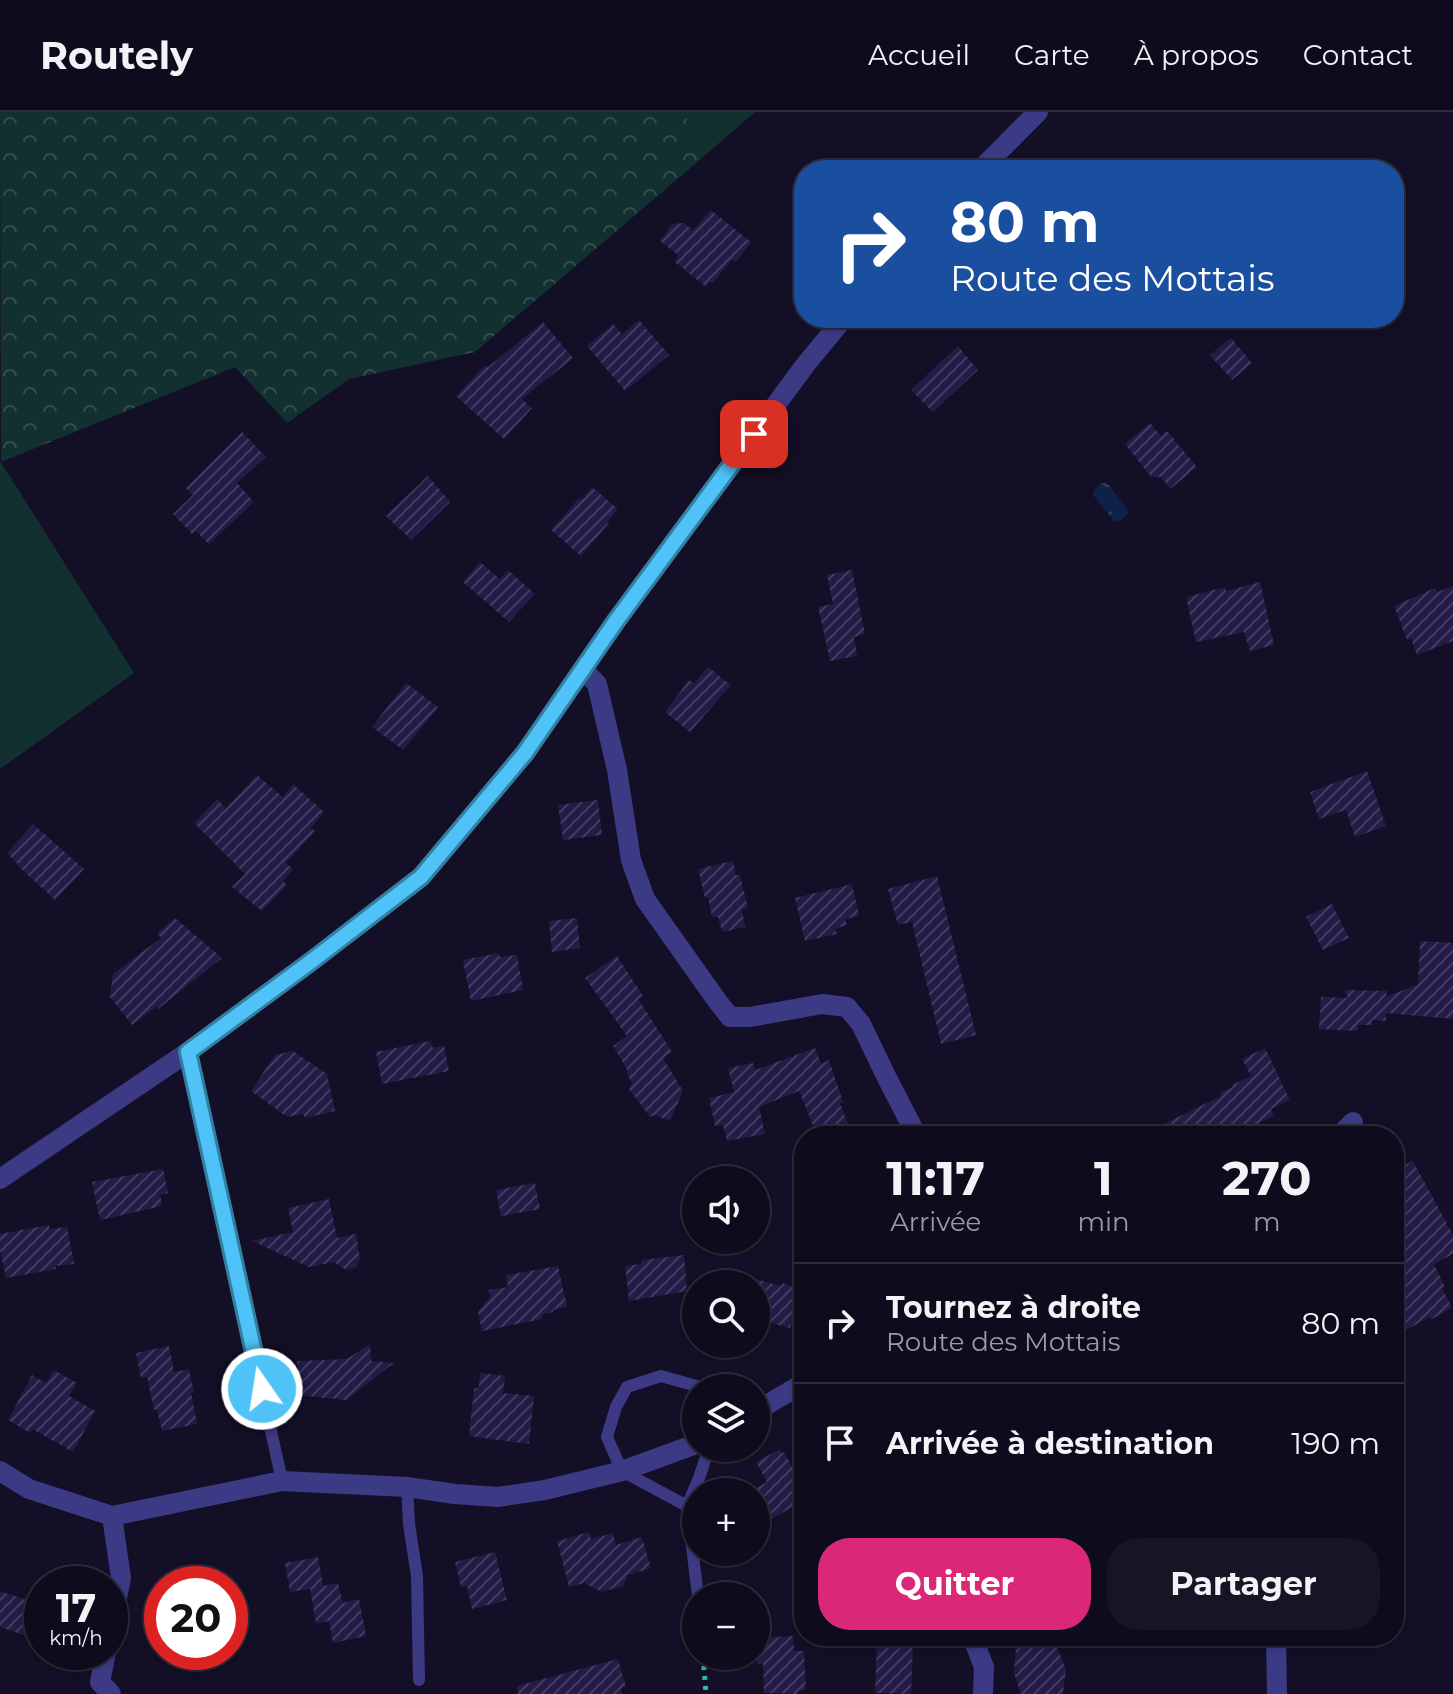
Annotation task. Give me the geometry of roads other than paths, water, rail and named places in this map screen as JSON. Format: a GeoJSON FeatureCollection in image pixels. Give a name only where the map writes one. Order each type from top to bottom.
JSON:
{"type":"FeatureCollection","features":[{"type":"Feature","properties":{"kind":"street"},"geometry":{"type":"LineString","coordinates":[[990,160],[1038,112]]}},
{"type":"Feature","properties":{"kind":"street"},"geometry":{"type":"LineString","coordinates":[[0,1179],[188,1052],[421,877],[525,753],[616,621],[836,328]]}},
{"type":"Feature","properties":{"kind":"street"},"geometry":{"type":"LineString","coordinates":[[583,669],[597,684],[617,770],[631,860],[645,899],[718,1002],[730,1017],[750,1017],[822,1004],[847,1007],[861,1024],[912,1126]]}},
{"type":"Feature","properties":{"kind":"street"},"geometry":{"type":"LineString","coordinates":[[770,1403],[794,1389]]}},
{"type":"Feature","properties":{"kind":"street"},"geometry":{"type":"LineString","coordinates":[[0,1471],[29,1489],[112,1516],[282,1481],[407,1487],[498,1497],[545,1490],[622,1471],[682,1449]]}},
{"type":"Feature","properties":{"kind":"street"},"geometry":{"type":"LineString","coordinates":[[112,1516],[119,1566]]}},
{"type":"Feature","properties":{"kind":"street"},"geometry":{"type":"LineString","coordinates":[[976,1646],[984,1667],[983,1694]]}},
{"type":"Feature","properties":{"kind":"street"},"geometry":{"type":"LineString","coordinates":[[1276,1646],[1277,1694]]}},
{"type":"Feature","properties":{"kind":"street"},"geometry":{"type":"LineString","coordinates":[[102,1670],[100,1682],[111,1694]]}},
{"type":"Feature","properties":{"kind":"lane"},"geometry":{"type":"LineString","coordinates":[[188,1052],[282,1481]]}},
{"type":"Feature","properties":{"kind":"lane"},"geometry":{"type":"LineString","coordinates":[[682,1382],[661,1376],[627,1387],[616,1407],[607,1437],[622,1471],[682,1503]]}},
{"type":"Feature","properties":{"kind":"lane"},"geometry":{"type":"LineString","coordinates":[[407,1487],[417,1576],[419,1680]]}},
{"type":"Feature","properties":{"kind":"water"},"geometry":{"type":"Polygon","coordinates":[[[1101,483],[1107,483],[1127,508],[1128,514],[1118,522],[1093,495],[1101,483]]]}}]}
